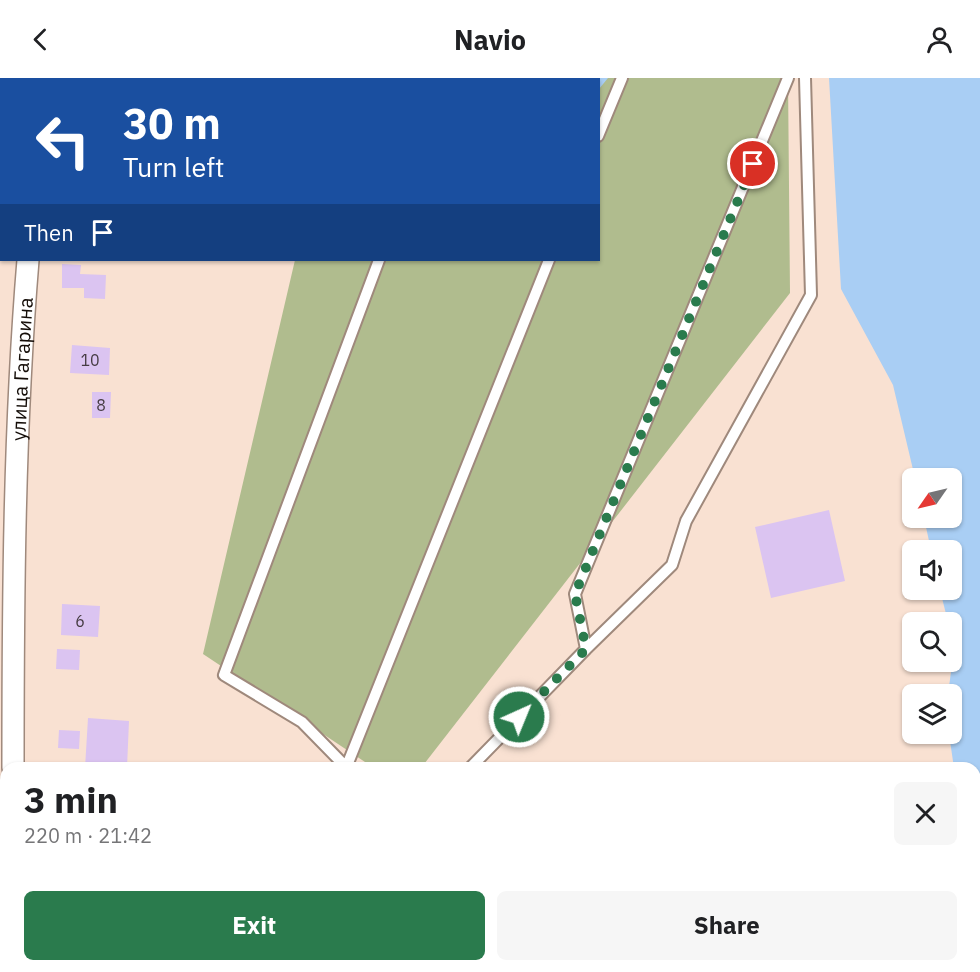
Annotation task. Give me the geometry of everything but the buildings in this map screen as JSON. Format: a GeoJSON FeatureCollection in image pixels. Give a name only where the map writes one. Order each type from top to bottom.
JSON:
{"type":"FeatureCollection","features":[{"type":"Feature","properties":{"kind":"street","name":"улица Гагарина"},"geometry":{"type":"LineString","coordinates":[[13,762],[14,558],[21,342],[28,261]]}},
{"type":"Feature","properties":{"kind":"lane"},"geometry":{"type":"LineString","coordinates":[[600,131],[622,78]]}},
{"type":"Feature","properties":{"kind":"lane"},"geometry":{"type":"LineString","coordinates":[[586,649],[575,594],[788,78]]}},
{"type":"Feature","properties":{"kind":"lane"},"geometry":{"type":"LineString","coordinates":[[476,762],[672,565],[686,521],[811,295],[805,78]]}},
{"type":"Feature","properties":{"kind":"lane"},"geometry":{"type":"LineString","coordinates":[[341,762],[302,722],[224,675],[379,261]]}},
{"type":"Feature","properties":{"kind":"lane"},"geometry":{"type":"LineString","coordinates":[[348,762],[549,261]]}},
{"type":"Feature","properties":{"kind":"green space"},"geometry":{"type":"Polygon","coordinates":[[[600,78],[788,78],[790,293],[426,762],[365,762],[203,654],[295,261],[600,261],[600,78]]]}},
{"type":"Feature","properties":{"kind":"water"},"geometry":{"type":"Polygon","coordinates":[[[600,78],[608,78],[600,88],[600,78]]]}},
{"type":"Feature","properties":{"kind":"water"},"geometry":{"type":"Polygon","coordinates":[[[829,78],[980,78],[980,762],[953,762],[950,744],[962,744],[962,684],[949,684],[951,672],[962,672],[962,612],[946,612],[942,600],[962,600],[962,540],[929,540],[926,528],[962,528],[962,468],[913,468],[893,385],[841,289],[829,78]]]}},
{"type":"Feature","properties":{"kind":"route"},"geometry":{"type":"LineString","coordinates":[[519,717],[586,649],[575,594],[753,164]]}}]}
